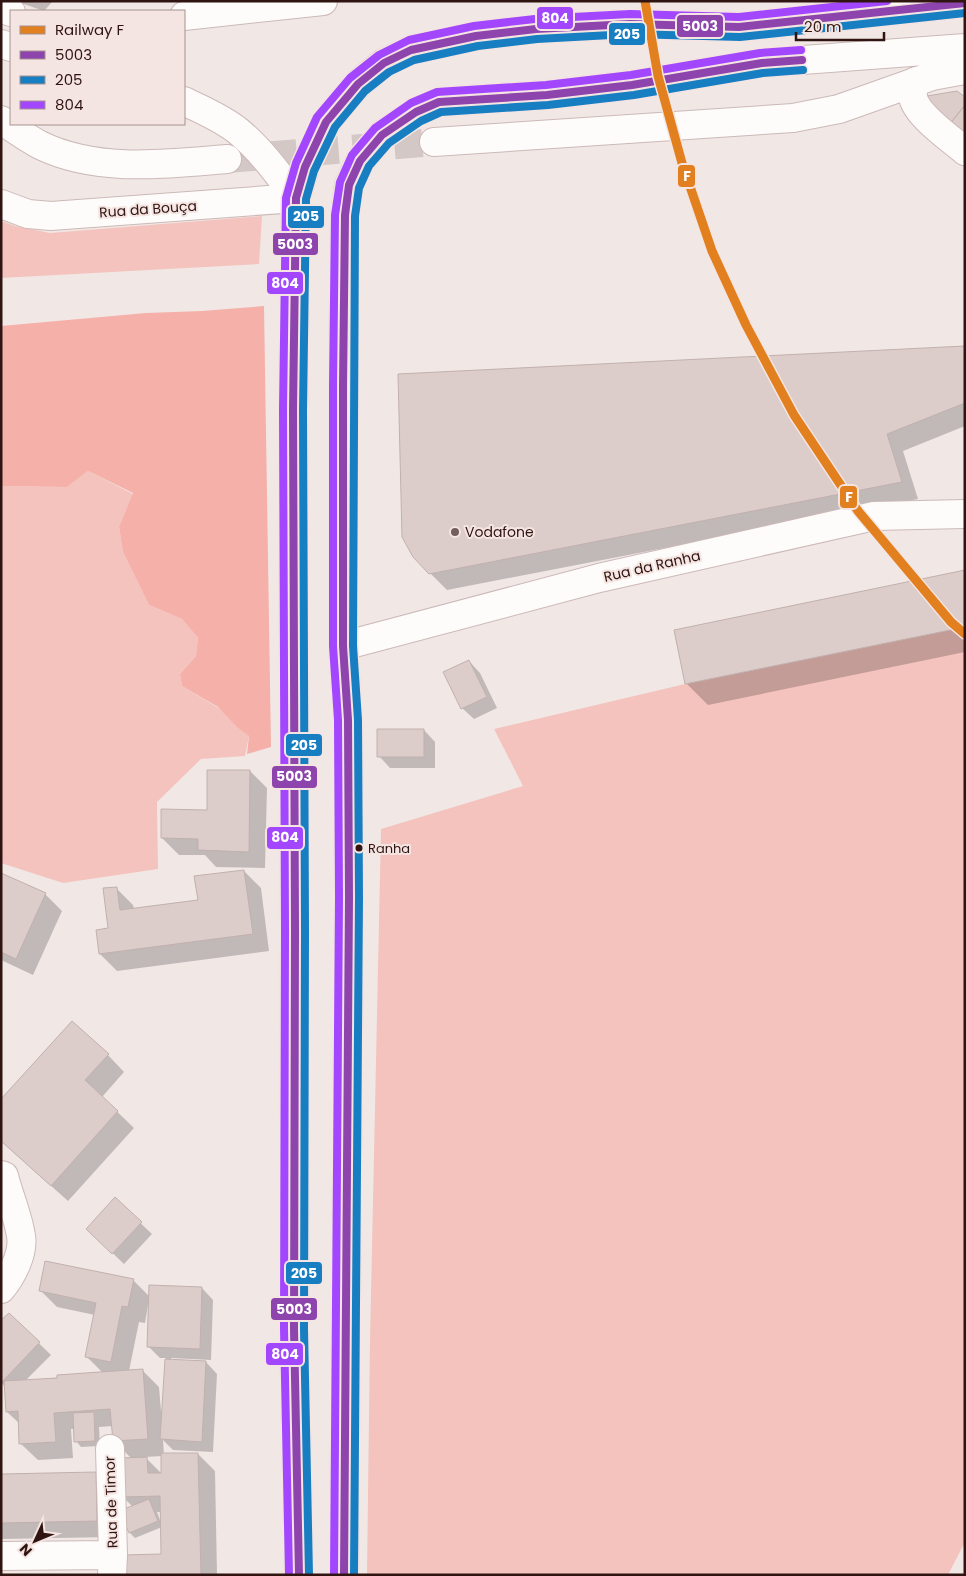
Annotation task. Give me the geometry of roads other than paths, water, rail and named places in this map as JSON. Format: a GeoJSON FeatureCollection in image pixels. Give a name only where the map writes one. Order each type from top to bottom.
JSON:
{"type":"FeatureCollection","features":[{"type":"Feature","properties":{"kind":"main road"},"geometry":{"type":"LineString","coordinates":[[185,16],[323,1]]}},
{"type":"Feature","properties":{"kind":"main road"},"geometry":{"type":"LineString","coordinates":[[299,1575],[294,1329],[294,410],[296,206],[305,167],[326,122],[358,84],[384,63],[411,50],[476,36],[536,29],[630,24],[738,28],[965,4]]}},
{"type":"Feature","properties":{"kind":"main road"},"geometry":{"type":"LineString","coordinates":[[344,1575],[349,897],[348,720],[343,646],[343,386],[345,215],[349,185],[360,161],[382,134],[416,112],[439,102],[556,94],[632,85],[762,63],[965,48]]}},
{"type":"Feature","properties":{"kind":"main road"},"geometry":{"type":"LineString","coordinates":[[434,142],[794,118],[839,109],[932,76],[965,70]]}},
{"type":"Feature","properties":{"kind":"main road"},"geometry":{"type":"LineString","coordinates":[[916,82],[912,91],[916,105],[934,126],[965,151]]}},
{"type":"Feature","properties":{"kind":"main road"},"geometry":{"type":"LineString","coordinates":[[185,101],[215,116],[253,145],[273,168],[296,206]]}},
{"type":"Feature","properties":{"kind":"main road"},"geometry":{"type":"LineString","coordinates":[[1,120],[42,146],[78,158],[103,163],[178,163],[227,159]]}},
{"type":"Feature","properties":{"kind":"main road","name":"Rua da Bouça"},"geometry":{"type":"LineString","coordinates":[[1,204],[28,214],[51,216],[296,206]]}},
{"type":"Feature","properties":{"kind":"main road","name":"Rua da Ranha"},"geometry":{"type":"LineString","coordinates":[[343,646],[599,578],[874,516],[965,514]]}},
{"type":"Feature","properties":{"kind":"main road"},"geometry":{"type":"LineString","coordinates":[[1,1175],[4,1176],[22,1238],[12,1276],[1,1289]]}},
{"type":"Feature","properties":{"kind":"main road","name":"Rua de Timor"},"geometry":{"type":"LineString","coordinates":[[1,1556],[113,1565],[110,1449]]}},
{"type":"Feature","properties":{"kind":"tunnel"},"geometry":{"type":"LineString","coordinates":[[227,159],[434,142]]}},
{"type":"Feature","properties":{"kind":"rail line","name":"F"},"geometry":{"type":"LineString","coordinates":[[645,1],[658,76],[682,163],[712,251],[746,325],[794,415],[858,511],[951,622],[965,634]]}},
{"type":"Feature","properties":{"kind":"place","name":"Vodafone"},"geometry":{"type":"Point","coordinates":[455,532]}},
{"type":"Feature","properties":{"kind":"place","name":"Ranha"},"geometry":{"type":"Point","coordinates":[359,848]}}]}
